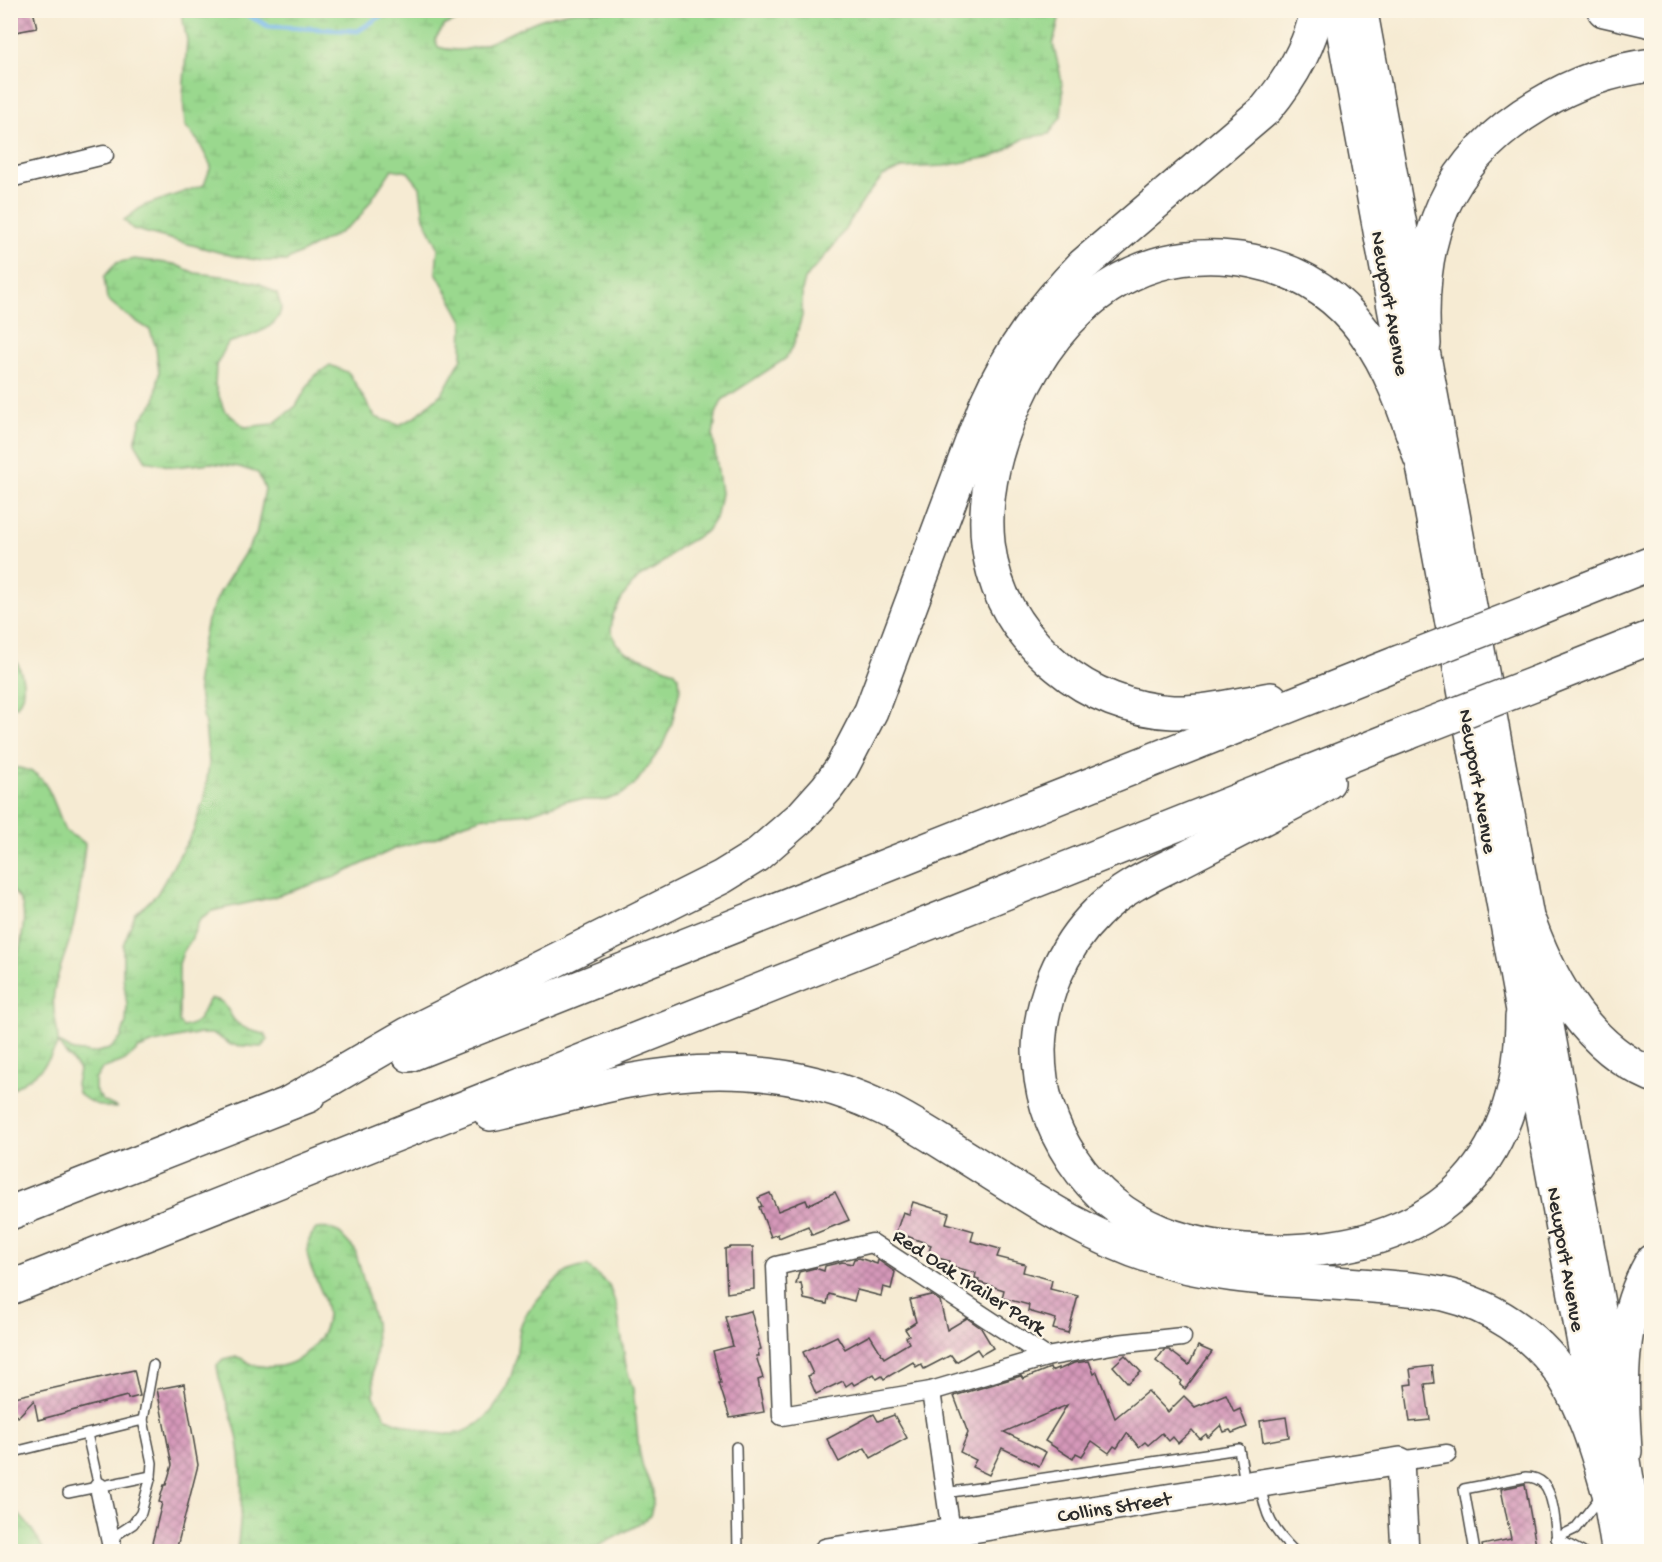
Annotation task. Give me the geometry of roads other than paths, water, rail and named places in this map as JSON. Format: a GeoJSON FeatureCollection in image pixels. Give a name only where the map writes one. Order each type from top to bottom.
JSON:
{"type":"FeatureCollection","features":[{"type":"Feature","properties":{"kind":"highway"},"geometry":{"type":"LineString","coordinates":[[289,1103],[408,1034],[722,878],[771,845],[807,811],[841,769],[871,711],[986,404],[1000,373],[1020,339],[1056,293],[1083,265],[1266,109],[1289,80],[1297,65],[1311,34],[1317,10]]}},
{"type":"Feature","properties":{"kind":"highway"},"geometry":{"type":"LineString","coordinates":[[1604,10],[1652,21]]}},
{"type":"Feature","properties":{"kind":"highway"},"geometry":{"type":"LineString","coordinates":[[1424,344],[1423,295],[1429,248],[1444,203],[1469,163],[1501,131],[1552,96],[1594,78],[1652,65]]}},
{"type":"Feature","properties":{"kind":"highway"},"geometry":{"type":"LineString","coordinates":[[1337,687],[1210,709],[1173,712],[1144,708],[1116,700],[1089,688],[1064,672],[1041,652],[1022,630],[1008,608],[993,572],[987,542],[986,512],[992,467],[1001,438],[1020,393],[1036,364],[1066,322],[1090,299],[1115,282],[1156,265],[1186,259],[1228,257],[1262,263],[1294,274],[1325,292],[1350,314],[1372,342],[1386,365],[1420,457]]}},
{"type":"Feature","properties":{"kind":"highway"},"geometry":{"type":"LineString","coordinates":[[1584,590],[1652,549]]}},
{"type":"Feature","properties":{"kind":"highway"},"geometry":{"type":"LineString","coordinates":[[10,1213],[1652,563]]}},
{"type":"Feature","properties":{"kind":"highway"},"geometry":{"type":"LineString","coordinates":[[10,1288],[1652,637]]}},
{"type":"Feature","properties":{"kind":"highway"},"geometry":{"type":"LineString","coordinates":[[1608,654],[1652,647]]}},
{"type":"Feature","properties":{"kind":"highway"},"geometry":{"type":"LineString","coordinates":[[1410,732],[1304,797],[1134,884],[1106,904],[1088,922],[1059,967],[1049,992],[1041,1024],[1040,1075],[1046,1104],[1056,1131],[1078,1168],[1097,1190],[1133,1218],[1175,1237],[1216,1247],[1262,1251],[1311,1250],[1365,1241],[1403,1228],[1426,1215],[1457,1191],[1479,1167],[1496,1139],[1511,1100],[1520,1057],[1522,1017]]}},
{"type":"Feature","properties":{"kind":"highway"},"geometry":{"type":"LineString","coordinates":[[1530,924],[1553,977],[1578,1016],[1610,1049],[1652,1075]]}},
{"type":"Feature","properties":{"kind":"highway"},"geometry":{"type":"LineString","coordinates":[[390,1137],[626,1082],[677,1074],[758,1073],[791,1077],[828,1086],[893,1113],[1072,1221],[1153,1258],[1233,1275],[1429,1292],[1454,1297],[1487,1310],[1528,1337],[1547,1355],[1561,1373],[1585,1418],[1607,1486]]}},
{"type":"Feature","properties":{"kind":"highway"},"geometry":{"type":"LineString","coordinates":[[1625,1451],[1622,1384],[1626,1326],[1635,1296],[1652,1261]]}},
{"type":"Feature","properties":{"kind":"main road","name":"Newport Avenue"},"geometry":{"type":"LineString","coordinates":[[1338,10],[1617,1551]]}},
{"type":"Feature","properties":{"kind":"main road","name":"Newport Avenue"},"geometry":{"type":"LineString","coordinates":[[1362,10],[1530,924],[1625,1451],[1640,1551]]}},
{"type":"Feature","properties":{"kind":"street"},"geometry":{"type":"LineString","coordinates":[[10,178],[104,155]]}},
{"type":"Feature","properties":{"kind":"street","name":"Red Oak Trailer Park"},"geometry":{"type":"LineString","coordinates":[[1046,1358],[872,1243],[776,1266],[782,1416],[931,1391],[1046,1358],[1117,1344],[1182,1337]]}},
{"type":"Feature","properties":{"kind":"street"},"geometry":{"type":"LineString","coordinates":[[931,1391],[951,1532]]}},
{"type":"Feature","properties":{"kind":"street","name":"Collins Street"},"geometry":{"type":"LineString","coordinates":[[827,1551],[1447,1454]]}},
{"type":"Feature","properties":{"kind":"street"},"geometry":{"type":"LineString","coordinates":[[1400,1461],[1405,1551]]}},
{"type":"Feature","properties":{"kind":"street"},"geometry":{"type":"LineString","coordinates":[[99,1486],[112,1545]]}},
{"type":"Feature","properties":{"kind":"lane"},"geometry":{"type":"LineString","coordinates":[[112,1545],[137,1519],[151,1476],[152,1463],[143,1420],[153,1365]]}},
{"type":"Feature","properties":{"kind":"lane"},"geometry":{"type":"LineString","coordinates":[[14,1452],[143,1420]]}},
{"type":"Feature","properties":{"kind":"lane"},"geometry":{"type":"LineString","coordinates":[[87,1434],[99,1486]]}},
{"type":"Feature","properties":{"kind":"lane"},"geometry":{"type":"LineString","coordinates":[[736,1447],[738,1551]]}},
{"type":"Feature","properties":{"kind":"lane"},"geometry":{"type":"LineString","coordinates":[[945,1493],[1239,1449],[1276,1533],[1295,1551]]}},
{"type":"Feature","properties":{"kind":"lane"},"geometry":{"type":"LineString","coordinates":[[68,1493],[151,1476]]}},
{"type":"Feature","properties":{"kind":"lane"},"geometry":{"type":"LineString","coordinates":[[1475,1551],[1464,1489],[1526,1477],[1540,1481],[1548,1490],[1558,1551]]}},
{"type":"Feature","properties":{"kind":"lane"},"geometry":{"type":"LineString","coordinates":[[1556,1538],[1575,1529],[1607,1486]]}},
{"type":"Feature","properties":{"kind":"lane"},"geometry":{"type":"LineString","coordinates":[[1556,1538],[1582,1551]]}},
{"type":"Feature","properties":{"kind":"waterway"},"geometry":{"type":"LineString","coordinates":[[238,10],[268,26],[358,31],[390,10]]}}]}
